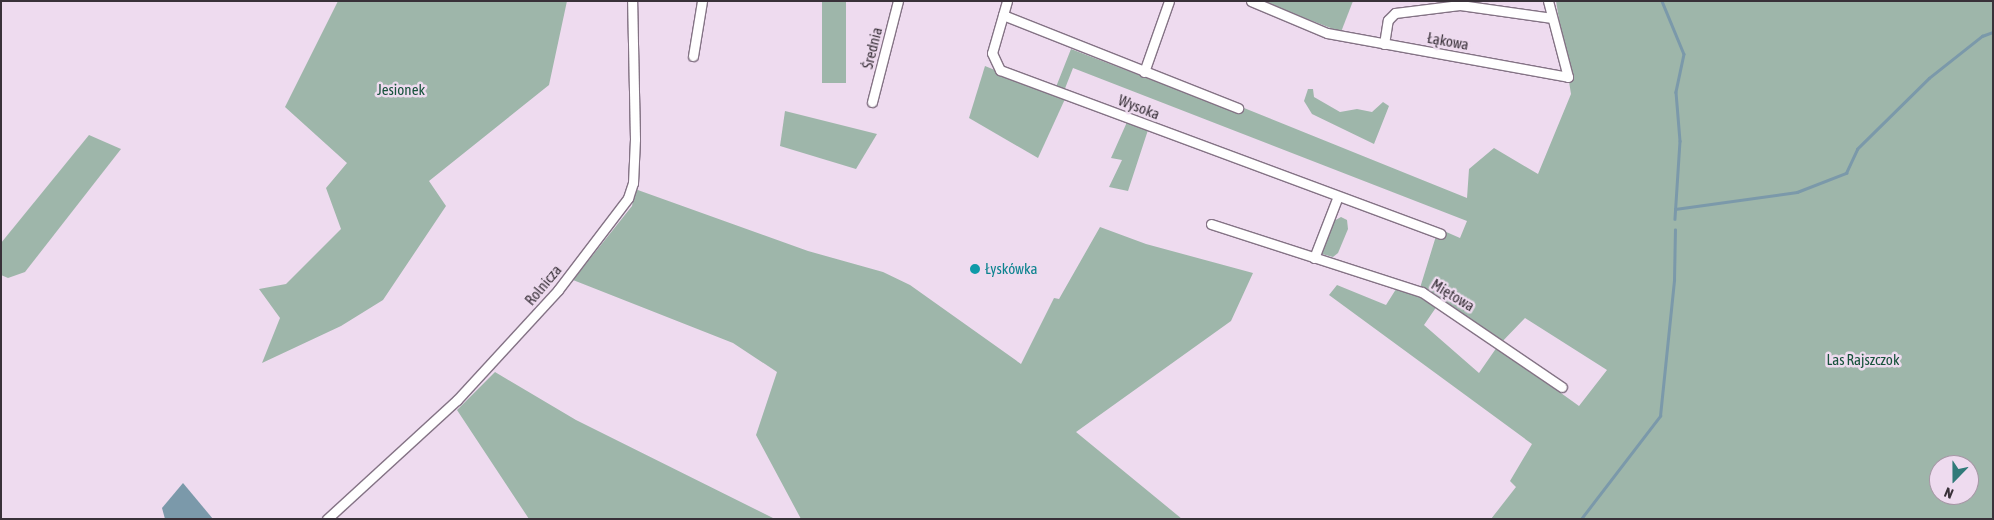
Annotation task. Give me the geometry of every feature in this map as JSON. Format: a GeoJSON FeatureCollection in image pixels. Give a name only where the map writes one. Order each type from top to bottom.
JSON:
{"type":"FeatureCollection","features":[{"type":"Feature","properties":{"kind":"street","name":"Rolnicza"},"geometry":{"type":"LineString","coordinates":[[327,519],[457,400],[558,290],[628,198],[633,183],[635,139],[632,1]]}},
{"type":"Feature","properties":{"kind":"street"},"geometry":{"type":"LineString","coordinates":[[692,56],[702,1]]}},
{"type":"Feature","properties":{"kind":"street","name":"Średnia"},"geometry":{"type":"LineString","coordinates":[[872,102],[898,1]]}},
{"type":"Feature","properties":{"kind":"street","name":"Wysoka"},"geometry":{"type":"LineString","coordinates":[[1007,1],[992,52],[1000,70],[1440,234]]}},
{"type":"Feature","properties":{"kind":"street"},"geometry":{"type":"LineString","coordinates":[[1144,72],[1169,1]]}},
{"type":"Feature","properties":{"kind":"street","name":"Łąkowa"},"geometry":{"type":"LineString","coordinates":[[1251,1],[1327,33],[1568,77],[1548,1]]}},
{"type":"Feature","properties":{"kind":"street"},"geometry":{"type":"LineString","coordinates":[[1384,44],[1388,20],[1394,13],[1460,5],[1552,18]]}},
{"type":"Feature","properties":{"kind":"street"},"geometry":{"type":"LineString","coordinates":[[1003,15],[1238,108]]}},
{"type":"Feature","properties":{"kind":"street"},"geometry":{"type":"LineString","coordinates":[[1314,258],[1338,196]]}},
{"type":"Feature","properties":{"kind":"street","name":"Miętowa"},"geometry":{"type":"LineString","coordinates":[[1211,224],[1422,292],[1562,387]]}},
{"type":"Feature","properties":{"kind":"green space","name":"Jesionek"},"geometry":{"type":"Polygon","coordinates":[[[338,1],[567,1],[549,85],[429,181],[446,206],[383,300],[341,326],[262,363],[280,318],[259,289],[286,284],[341,229],[326,188],[347,163],[285,107],[338,1]]]}},
{"type":"Feature","properties":{"kind":"green space"},"geometry":{"type":"Polygon","coordinates":[[[822,1],[846,1],[846,83],[822,83],[822,1]]]}},
{"type":"Feature","properties":{"kind":"green space"},"geometry":{"type":"Polygon","coordinates":[[[1260,1],[1353,1],[1341,32],[1260,1]]]}},
{"type":"Feature","properties":{"kind":"green space","name":"Las Rajszczok"},"geometry":{"type":"Polygon","coordinates":[[[1556,1],[1993,1],[1993,519],[1491,519],[1516,487],[1510,481],[1532,444],[1329,295],[1337,285],[1386,305],[1398,286],[1424,297],[1437,306],[1424,325],[1479,373],[1497,347],[1420,288],[1436,236],[1443,239],[1444,231],[1460,238],[1467,221],[1073,68],[1064,91],[1056,87],[1071,49],[1241,114],[1244,108],[1467,198],[1469,169],[1494,148],[1538,174],[1571,94],[1556,1]],[[1525,318],[1497,347],[1579,406],[1607,370],[1525,318]]]}},
{"type":"Feature","properties":{"kind":"green space"},"geometry":{"type":"Polygon","coordinates":[[[985,66],[1065,99],[1038,158],[969,118],[985,66]]]}},
{"type":"Feature","properties":{"kind":"green space"},"geometry":{"type":"Polygon","coordinates":[[[1308,89],[1313,89],[1314,97],[1340,112],[1357,109],[1372,112],[1383,102],[1389,106],[1374,144],[1312,114],[1304,101],[1308,89]]]}},
{"type":"Feature","properties":{"kind":"green space"},"geometry":{"type":"Polygon","coordinates":[[[785,111],[877,134],[856,169],[780,146],[785,111]]]}},
{"type":"Feature","properties":{"kind":"green space"},"geometry":{"type":"Polygon","coordinates":[[[1127,122],[1148,130],[1128,191],[1109,187],[1122,160],[1111,158],[1127,122]]]}},
{"type":"Feature","properties":{"kind":"green space"},"geometry":{"type":"Polygon","coordinates":[[[89,135],[121,149],[25,272],[8,278],[1,275],[1,243],[89,135]]]}},
{"type":"Feature","properties":{"kind":"green space"},"geometry":{"type":"Polygon","coordinates":[[[635,189],[808,251],[883,272],[910,285],[1021,364],[1054,298],[1059,299],[1100,227],[1146,244],[1253,273],[1231,321],[1076,432],[1182,519],[801,519],[756,435],[777,372],[733,343],[573,280],[632,206],[635,189]]]}},
{"type":"Feature","properties":{"kind":"green space"},"geometry":{"type":"Polygon","coordinates":[[[1341,217],[1347,220],[1348,229],[1338,253],[1333,257],[1322,254],[1330,223],[1341,217]]]}},
{"type":"Feature","properties":{"kind":"green space"},"geometry":{"type":"Polygon","coordinates":[[[495,372],[576,420],[775,519],[529,519],[457,410],[495,372]]]}},
{"type":"Feature","properties":{"kind":"water"},"geometry":{"type":"Polygon","coordinates":[[[183,483],[213,519],[165,519],[162,508],[183,483]]]}},
{"type":"Feature","properties":{"kind":"waterway"},"geometry":{"type":"LineString","coordinates":[[1662,1],[1684,54],[1676,92],[1680,141],[1675,219]]}},
{"type":"Feature","properties":{"kind":"waterway"},"geometry":{"type":"LineString","coordinates":[[1675,209],[1797,192],[1846,173],[1857,149],[1929,78],[1982,36],[1993,32]]}},
{"type":"Feature","properties":{"kind":"waterway"},"geometry":{"type":"LineString","coordinates":[[1581,519],[1660,416],[1674,280],[1675,230]]}},
{"type":"Feature","properties":{"kind":"place","name":"Łyskówka"},"geometry":{"type":"Point","coordinates":[975,269]}}]}
